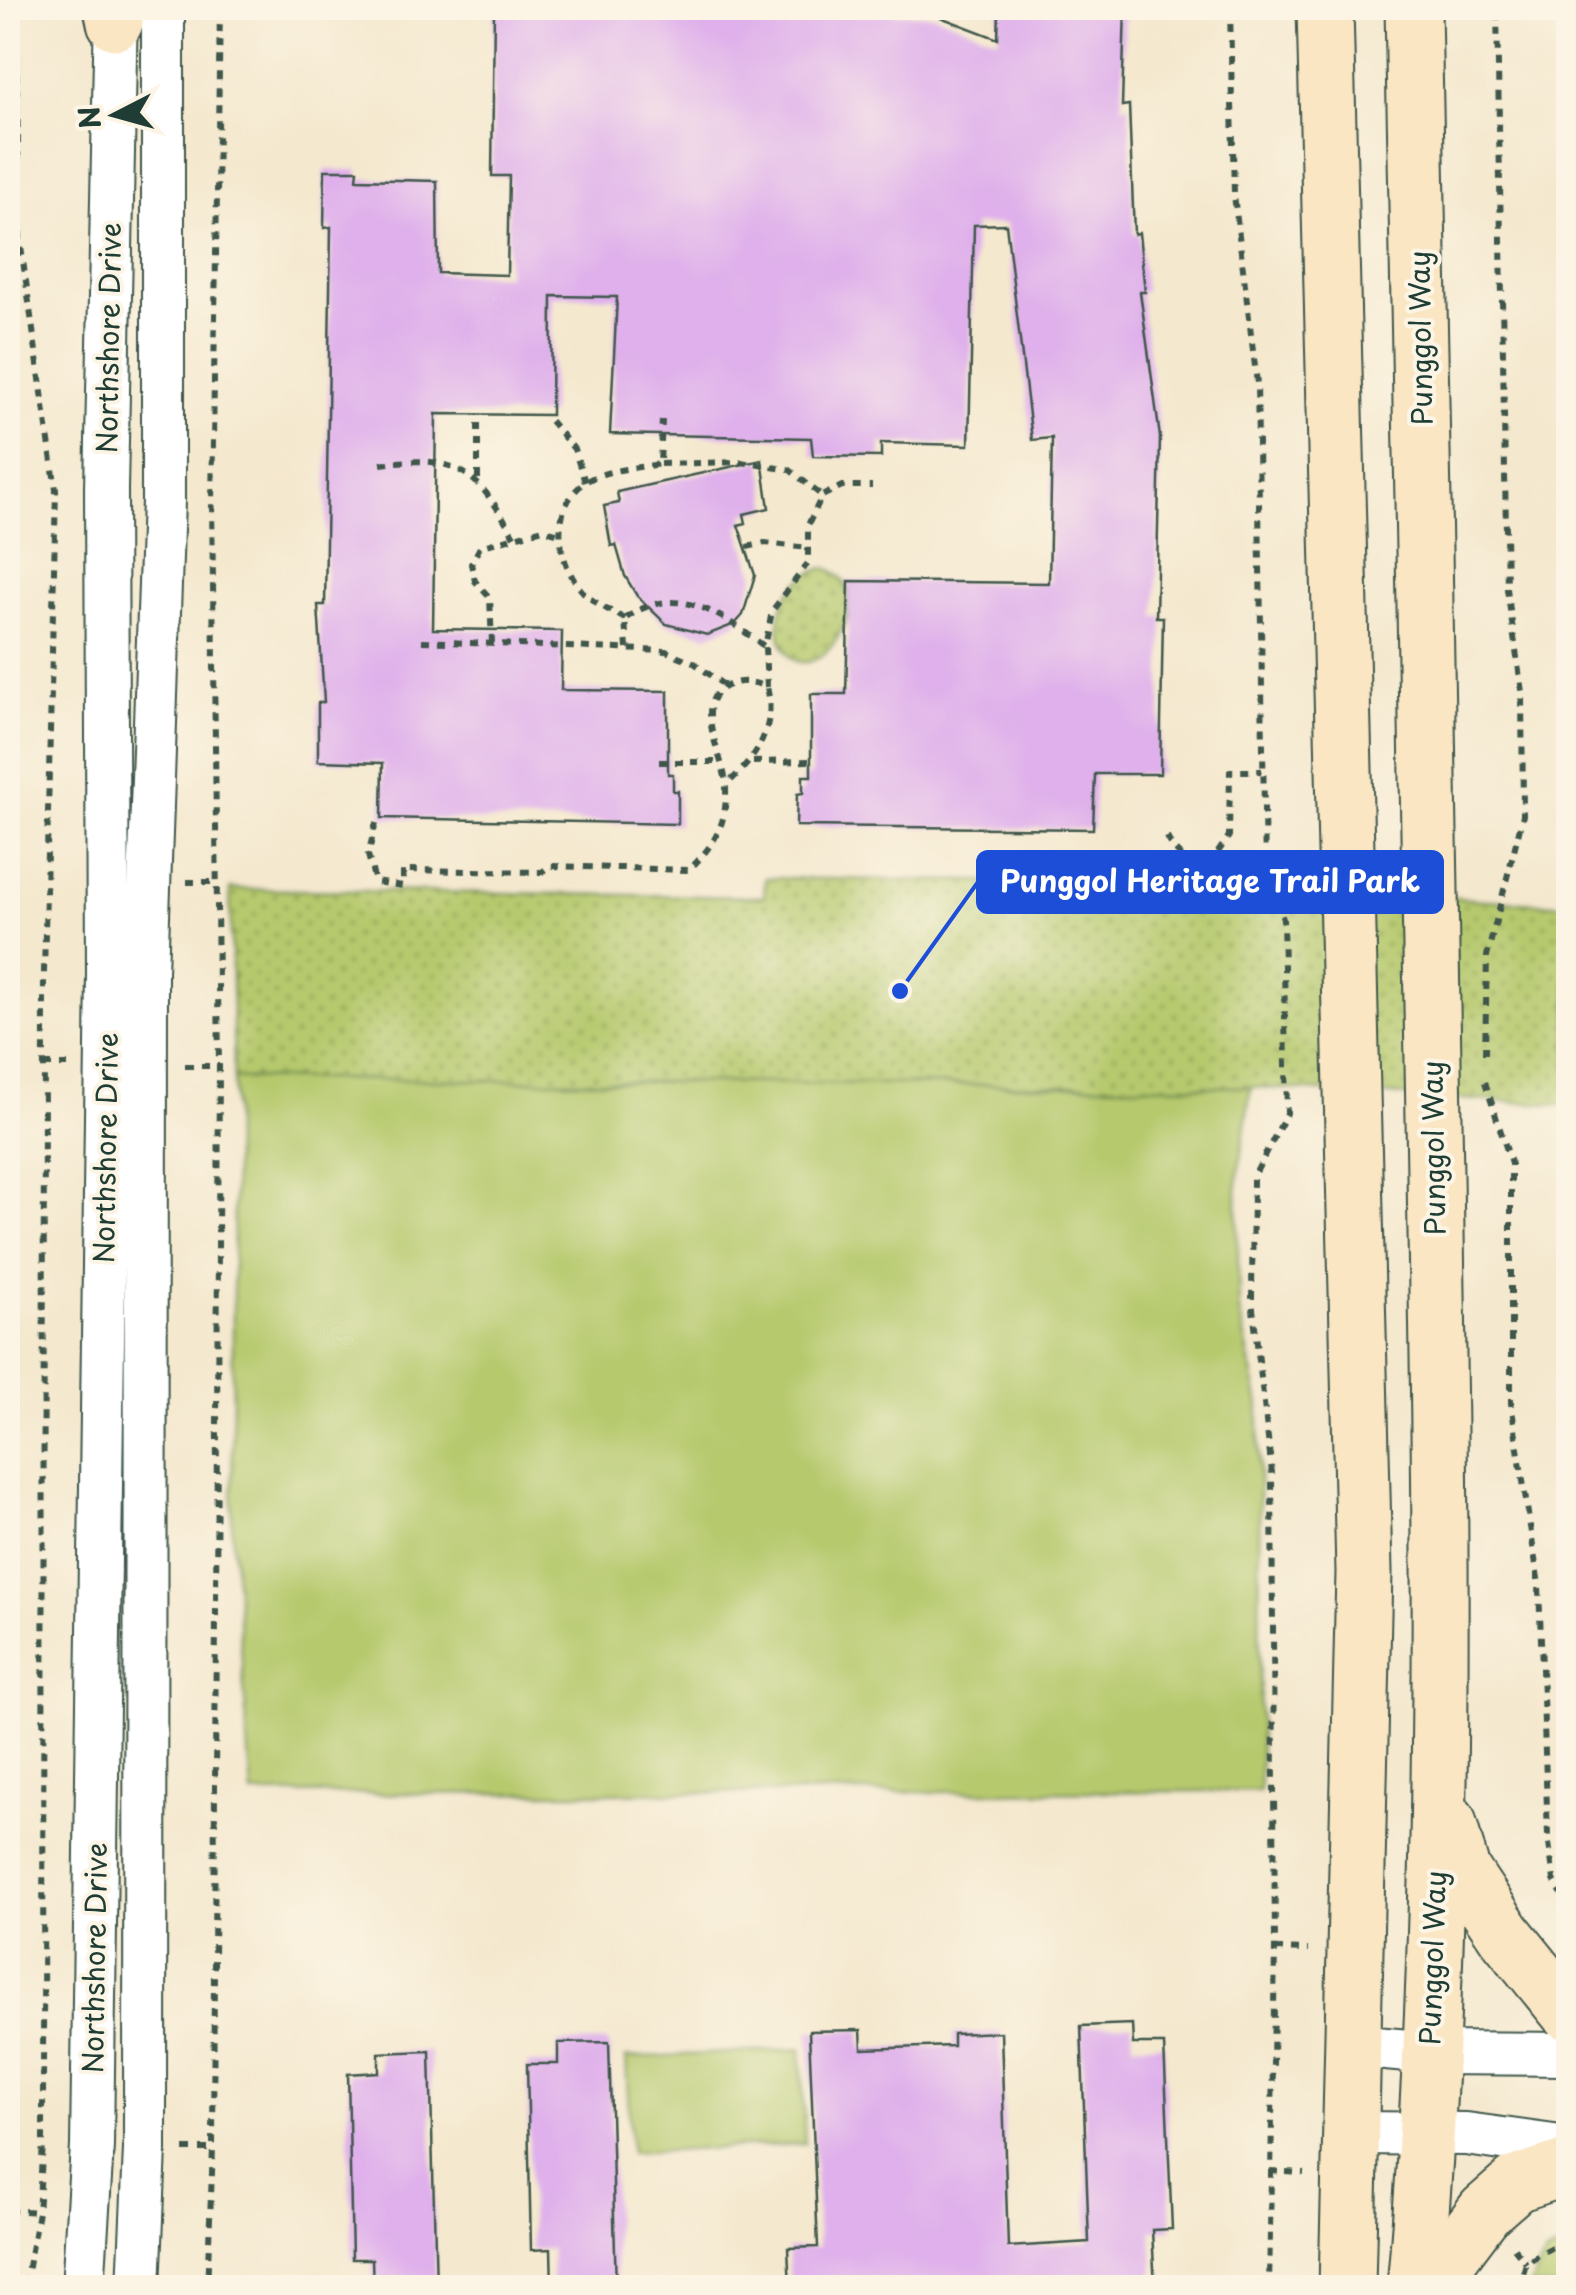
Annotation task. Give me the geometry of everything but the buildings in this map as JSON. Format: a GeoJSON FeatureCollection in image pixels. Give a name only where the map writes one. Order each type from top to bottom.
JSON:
{"type":"FeatureCollection","features":[{"type":"Feature","properties":{"kind":"main road"},"geometry":{"type":"LineString","coordinates":[[1325,8],[1364,1572],[1354,2133],[1347,2288]]}},
{"type":"Feature","properties":{"kind":"main road","name":"Punggol Way"},"geometry":{"type":"LineString","coordinates":[[1413,8],[1434,1140],[1438,1789],[1427,2132],[1415,2288]]}},
{"type":"Feature","properties":{"kind":"main road"},"geometry":{"type":"LineString","coordinates":[[1438,1789],[1462,1870],[1504,1933],[1568,2012]]}},
{"type":"Feature","properties":{"kind":"main road"},"geometry":{"type":"LineString","coordinates":[[1426,2288],[1485,2211],[1516,2184],[1568,2167]]}},
{"type":"Feature","properties":{"kind":"street","name":"Northshore Drive"},"geometry":{"type":"LineString","coordinates":[[83,2288],[92,2146],[108,972],[106,489],[126,11]]}},
{"type":"Feature","properties":{"kind":"street","name":"Northshore Drive"},"geometry":{"type":"LineString","coordinates":[[126,11],[163,501],[146,972],[145,2129],[139,2288]]}},
{"type":"Feature","properties":{"kind":"street"},"geometry":{"type":"LineString","coordinates":[[1353,2046],[1430,2053],[1568,2054]]}},
{"type":"Feature","properties":{"kind":"street"},"geometry":{"type":"LineString","coordinates":[[1354,2133],[1427,2132],[1568,2148]]}},
{"type":"Feature","properties":{"kind":"path"},"geometry":{"type":"LineString","coordinates":[[15,8],[20,240],[56,490],[44,972],[43,2145],[38,2212],[24,2288]]}},
{"type":"Feature","properties":{"kind":"path"},"geometry":{"type":"LineString","coordinates":[[206,2288],[214,2090],[219,1008],[212,483],[220,8]]}},
{"type":"Feature","properties":{"kind":"path"},"geometry":{"type":"LineString","coordinates":[[1230,8],[1234,195],[1257,383],[1265,870],[1283,919],[1287,1113],[1253,1178],[1252,1300],[1272,1473],[1274,1949],[1269,2288]]}},
{"type":"Feature","properties":{"kind":"path"},"geometry":{"type":"LineString","coordinates":[[1497,8],[1506,589],[1522,692],[1523,814],[1487,956],[1485,1086],[1510,1164],[1511,1404],[1539,1584],[1548,1836],[1554,1880],[1568,1905]]}},
{"type":"Feature","properties":{"kind":"path"},"geometry":{"type":"LineString","coordinates":[[478,420],[478,479],[514,536]]}},
{"type":"Feature","properties":{"kind":"path"},"geometry":{"type":"LineString","coordinates":[[660,464],[662,420]]}},
{"type":"Feature","properties":{"kind":"path"},"geometry":{"type":"LineString","coordinates":[[550,421],[574,448],[585,482]]}},
{"type":"Feature","properties":{"kind":"path"},"geometry":{"type":"LineString","coordinates":[[381,464],[417,459],[446,465],[478,479]]}},
{"type":"Feature","properties":{"kind":"path"},"geometry":{"type":"LineString","coordinates":[[625,620],[586,594],[565,562],[559,534],[568,504],[585,482],[660,464],[740,462],[790,470],[822,496]]}},
{"type":"Feature","properties":{"kind":"path"},"geometry":{"type":"LineString","coordinates":[[726,784],[753,762],[773,710],[767,687],[765,647],[772,611],[780,595],[808,563],[808,524],[822,496],[842,486],[872,486]]}},
{"type":"Feature","properties":{"kind":"path"},"geometry":{"type":"LineString","coordinates":[[492,643],[490,598],[475,581],[471,564],[480,547],[543,529],[559,534]]}},
{"type":"Feature","properties":{"kind":"path"},"geometry":{"type":"LineString","coordinates":[[747,547],[764,543],[808,548]]}},
{"type":"Feature","properties":{"kind":"path"},"geometry":{"type":"LineString","coordinates":[[625,620],[645,604],[670,601],[718,612],[765,647]]}},
{"type":"Feature","properties":{"kind":"path"},"geometry":{"type":"LineString","coordinates":[[625,620],[627,649]]}},
{"type":"Feature","properties":{"kind":"path"},"geometry":{"type":"LineString","coordinates":[[422,641],[666,651],[693,662],[725,686]]}},
{"type":"Feature","properties":{"kind":"path"},"geometry":{"type":"LineString","coordinates":[[376,823],[368,870],[376,882],[388,886],[402,886],[403,870],[542,872],[550,866],[689,870],[718,840],[726,784],[710,728],[712,702],[725,686],[750,680],[767,687]]}},
{"type":"Feature","properties":{"kind":"path"},"geometry":{"type":"LineString","coordinates":[[753,762],[812,761]]}},
{"type":"Feature","properties":{"kind":"path"},"geometry":{"type":"LineString","coordinates":[[659,762],[720,762]]}},
{"type":"Feature","properties":{"kind":"path"},"geometry":{"type":"LineString","coordinates":[[1167,837],[1176,854],[1194,862],[1214,858],[1229,836],[1230,771],[1262,770]]}},
{"type":"Feature","properties":{"kind":"path"},"geometry":{"type":"LineString","coordinates":[[8,2210],[38,2212]]}},
{"type":"Feature","properties":{"kind":"path"},"geometry":{"type":"LineString","coordinates":[[1519,2288],[1526,2263],[1568,2237]]}},
{"type":"Feature","properties":{"kind":"green space"},"geometry":{"type":"Polygon","coordinates":[[[826,568],[843,580],[849,598],[846,618],[838,638],[825,653],[810,662],[795,660],[779,633],[782,608],[794,586],[814,571],[826,568]]]}},
{"type":"Feature","properties":{"kind":"green space"},"geometry":{"type":"Polygon","coordinates":[[[765,878],[1244,885],[1568,905],[1568,1105],[1251,1087],[234,1078],[230,889],[764,897],[765,878]]]}},
{"type":"Feature","properties":{"kind":"green space"},"geometry":{"type":"Polygon","coordinates":[[[234,1078],[1251,1087],[1237,1183],[1239,1310],[1259,1404],[1260,1791],[252,1794],[232,1530],[234,1078]]]}},
{"type":"Feature","properties":{"kind":"green space"},"geometry":{"type":"Polygon","coordinates":[[[801,2049],[805,2144],[631,2153],[626,2058],[801,2049]]]}},
{"type":"Feature","properties":{"kind":"green space"},"geometry":{"type":"Polygon","coordinates":[[[1568,2245],[1568,2287],[1530,2287],[1545,2255],[1568,2245]]]}},
{"type":"Feature","properties":{"kind":"place","name":"Punggol Heritage Trail Park"},"geometry":{"type":"Point","coordinates":[900,991]}}]}
